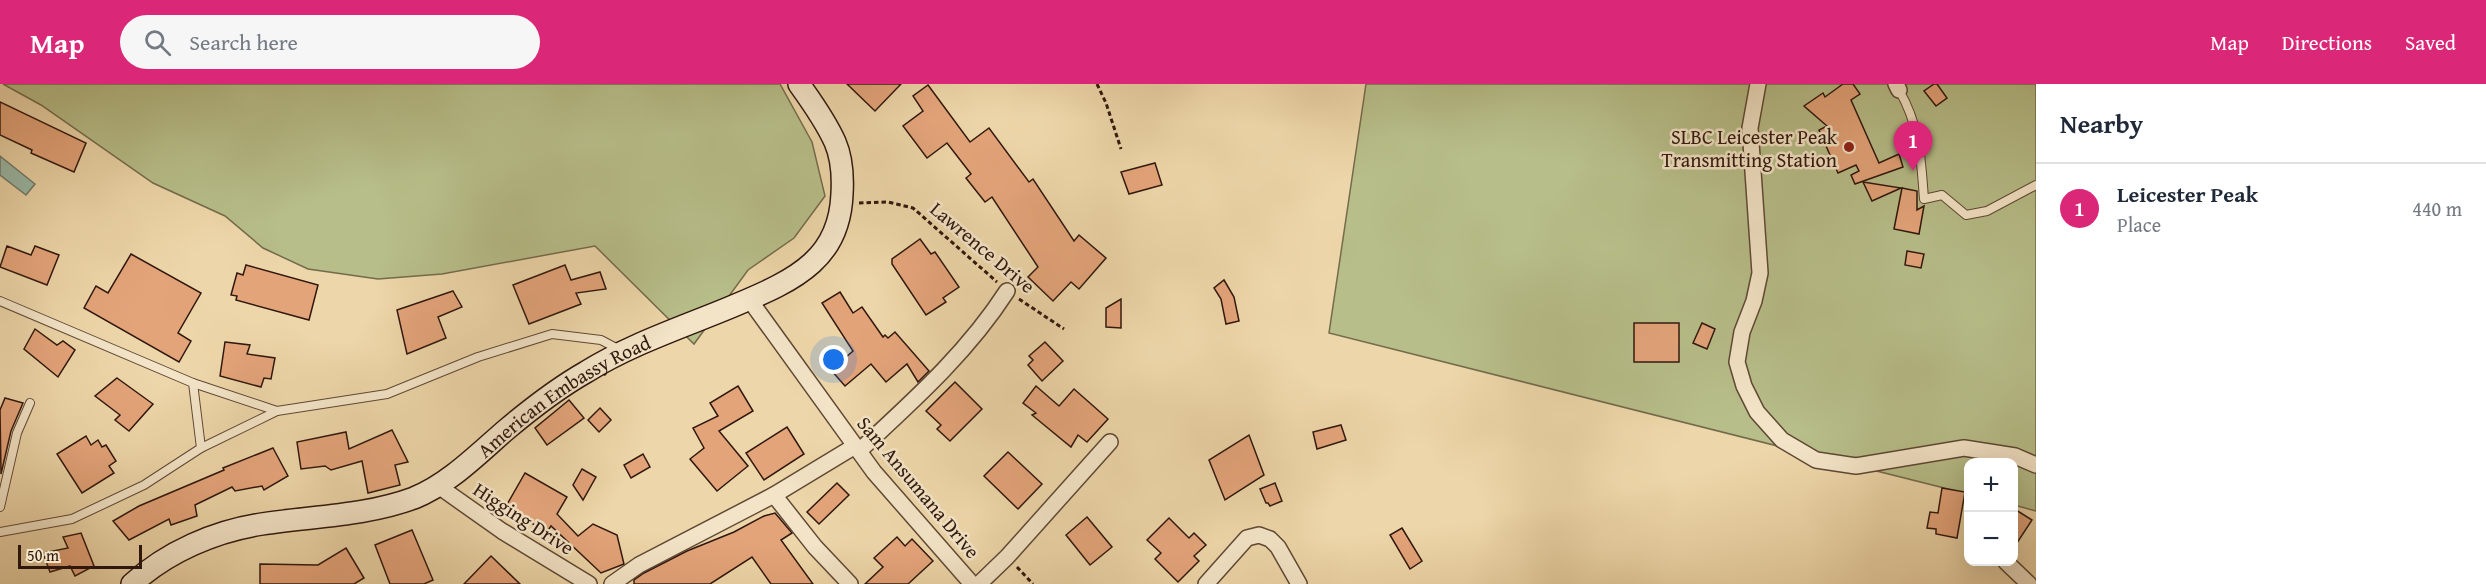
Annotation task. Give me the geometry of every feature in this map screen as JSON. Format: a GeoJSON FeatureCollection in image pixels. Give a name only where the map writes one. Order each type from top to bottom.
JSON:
{"type":"FeatureCollection","features":[{"type":"Feature","properties":{"kind":"street","name":"American Embassy Road"},"geometry":{"type":"LineString","coordinates":[[132,584],[173,554],[228,532],[260,524],[356,514],[416,497],[437,485],[545,399],[586,371],[623,352],[793,278],[813,263],[832,238],[842,203],[843,179],[835,143],[800,84]]}},
{"type":"Feature","properties":{"kind":"street"},"geometry":{"type":"LineString","coordinates":[[1758,84],[1750,128],[1760,273],[1756,295],[1742,332],[1737,362],[1744,386],[1757,411],[1782,440],[1816,460],[1856,466],[1964,448],[2009,458]]}},
{"type":"Feature","properties":{"kind":"street"},"geometry":{"type":"LineString","coordinates":[[612,584],[639,566],[774,495],[857,448],[927,388],[955,359],[989,319],[1007,291]]}},
{"type":"Feature","properties":{"kind":"street","name":"Sam Ansumana Drive"},"geometry":{"type":"LineString","coordinates":[[748,299],[874,472],[972,584]]}},
{"type":"Feature","properties":{"kind":"street"},"geometry":{"type":"LineString","coordinates":[[979,584],[1007,557],[1110,442]]}},
{"type":"Feature","properties":{"kind":"street"},"geometry":{"type":"LineString","coordinates":[[2018,460],[2036,465]]}},
{"type":"Feature","properties":{"kind":"street","name":"Higging Drive"},"geometry":{"type":"LineString","coordinates":[[437,485],[502,531],[589,584]]}},
{"type":"Feature","properties":{"kind":"street"},"geometry":{"type":"LineString","coordinates":[[774,495],[815,547],[850,584]]}},
{"type":"Feature","properties":{"kind":"street"},"geometry":{"type":"LineString","coordinates":[[1206,584],[1247,538],[1260,535],[1270,539],[1278,547],[1299,584]]}},
{"type":"Feature","properties":{"kind":"street"},"geometry":{"type":"LineString","coordinates":[[2011,566],[2029,584]]}},
{"type":"Feature","properties":{"kind":"lane"},"geometry":{"type":"LineString","coordinates":[[1897,87],[1919,136],[1924,199],[1942,195],[1966,215],[1987,211],[2036,185]]}},
{"type":"Feature","properties":{"kind":"lane"},"geometry":{"type":"LineString","coordinates":[[0,301],[193,383],[277,411]]}},
{"type":"Feature","properties":{"kind":"lane"},"geometry":{"type":"LineString","coordinates":[[0,532],[72,519],[144,485],[201,448],[277,411],[387,394],[478,357],[552,334],[601,340],[623,352]]}},
{"type":"Feature","properties":{"kind":"lane"},"geometry":{"type":"LineString","coordinates":[[193,383],[201,448]]}},
{"type":"Feature","properties":{"kind":"lane"},"geometry":{"type":"LineString","coordinates":[[0,507],[17,433],[30,403]]}},
{"type":"Feature","properties":{"kind":"path"},"geometry":{"type":"LineString","coordinates":[[1097,84],[1106,103],[1121,149]]}},
{"type":"Feature","properties":{"kind":"path","name":"Lawrence Drive"},"geometry":{"type":"LineString","coordinates":[[842,203],[888,202],[913,208],[1007,291],[1064,329]]}},
{"type":"Feature","properties":{"kind":"path"},"geometry":{"type":"LineString","coordinates":[[1007,557],[1033,584]]}},
{"type":"Feature","properties":{"kind":"green space"},"geometry":{"type":"Polygon","coordinates":[[[3,84],[780,84],[812,142],[825,196],[794,238],[748,270],[694,344],[595,246],[442,274],[378,279],[308,269],[263,248],[225,216],[153,183],[41,105],[3,84]]]}},
{"type":"Feature","properties":{"kind":"green space"},"geometry":{"type":"Polygon","coordinates":[[[1366,84],[2036,84],[2036,511],[2018,506],[2018,458],[1964,458],[1964,493],[1329,333],[1366,84]]]}},
{"type":"Feature","properties":{"kind":"shaded area"},"geometry":{"type":"Polygon","coordinates":[[[0,156],[35,184],[26,195],[0,175],[0,156]]]}},
{"type":"Feature","properties":{"kind":"building"},"geometry":{"type":"Polygon","coordinates":[[[847,84],[901,84],[875,111],[847,84]]]}},
{"type":"Feature","properties":{"kind":"building"},"geometry":{"type":"Polygon","coordinates":[[[1843,84],[1853,84],[1860,94],[1851,100],[1879,163],[1899,154],[1903,167],[1855,184],[1851,175],[1859,171],[1856,165],[1838,173],[1819,130],[1827,126],[1804,106],[1823,93],[1825,97],[1843,84]]]}},
{"type":"Feature","properties":{"kind":"building"},"geometry":{"type":"Polygon","coordinates":[[[1937,84],[1947,98],[1936,106],[1924,91],[1937,84]]]}},
{"type":"Feature","properties":{"kind":"building"},"geometry":{"type":"Polygon","coordinates":[[[928,85],[970,142],[989,128],[1029,182],[1033,179],[1074,241],[1079,235],[1106,258],[1079,289],[1071,282],[1053,301],[1028,277],[1038,267],[992,197],[985,202],[966,178],[971,174],[947,143],[927,158],[903,126],[923,111],[913,96],[928,85]]]}},
{"type":"Feature","properties":{"kind":"building"},"geometry":{"type":"Polygon","coordinates":[[[0,102],[86,143],[74,172],[31,153],[32,150],[0,135],[0,102]]]}},
{"type":"Feature","properties":{"kind":"building"},"geometry":{"type":"Polygon","coordinates":[[[1155,163],[1162,185],[1129,194],[1121,172],[1155,163]]]}},
{"type":"Feature","properties":{"kind":"building"},"geometry":{"type":"Polygon","coordinates":[[[1863,182],[1901,188],[1872,201],[1863,182]]]}},
{"type":"Feature","properties":{"kind":"building"},"geometry":{"type":"Polygon","coordinates":[[[1902,188],[1917,191],[1917,210],[1924,206],[1919,234],[1894,229],[1902,188]]]}},
{"type":"Feature","properties":{"kind":"building"},"geometry":{"type":"Polygon","coordinates":[[[920,239],[931,254],[935,252],[959,287],[943,298],[946,302],[926,315],[892,264],[892,259],[920,239]]]}},
{"type":"Feature","properties":{"kind":"building"},"geometry":{"type":"Polygon","coordinates":[[[7,246],[31,255],[35,246],[59,255],[47,285],[0,267],[7,246]]]}},
{"type":"Feature","properties":{"kind":"building"},"geometry":{"type":"Polygon","coordinates":[[[1907,251],[1924,254],[1921,268],[1905,265],[1907,251]]]}},
{"type":"Feature","properties":{"kind":"building"},"geometry":{"type":"Polygon","coordinates":[[[131,254],[201,293],[178,333],[191,341],[179,362],[84,308],[96,286],[108,293],[131,254]]]}},
{"type":"Feature","properties":{"kind":"building"},"geometry":{"type":"Polygon","coordinates":[[[246,265],[318,285],[309,320],[236,300],[237,296],[231,295],[237,273],[243,275],[246,265]]]}},
{"type":"Feature","properties":{"kind":"building"},"geometry":{"type":"Polygon","coordinates":[[[565,265],[571,280],[600,272],[606,289],[576,293],[581,304],[529,324],[513,285],[565,265]]]}},
{"type":"Feature","properties":{"kind":"building"},"geometry":{"type":"Polygon","coordinates":[[[1224,280],[1234,297],[1239,321],[1226,324],[1221,299],[1214,288],[1224,280]]]}},
{"type":"Feature","properties":{"kind":"building"},"geometry":{"type":"Polygon","coordinates":[[[453,291],[462,307],[438,317],[446,338],[407,354],[397,310],[453,291]]]}},
{"type":"Feature","properties":{"kind":"building"},"geometry":{"type":"Polygon","coordinates":[[[840,292],[853,313],[862,307],[883,337],[885,335],[888,338],[895,332],[929,371],[918,382],[907,364],[886,382],[871,364],[845,386],[831,370],[853,351],[822,303],[840,292]]]}},
{"type":"Feature","properties":{"kind":"building"},"geometry":{"type":"Polygon","coordinates":[[[1121,299],[1121,328],[1106,327],[1106,308],[1121,299]]]}},
{"type":"Feature","properties":{"kind":"building"},"geometry":{"type":"Polygon","coordinates":[[[1634,323],[1679,323],[1679,362],[1634,362],[1634,323]]]}},
{"type":"Feature","properties":{"kind":"building"},"geometry":{"type":"Polygon","coordinates":[[[1702,323],[1715,329],[1707,349],[1693,343],[1702,323]]]}},
{"type":"Feature","properties":{"kind":"building"},"geometry":{"type":"Polygon","coordinates":[[[35,329],[57,345],[63,341],[75,350],[58,377],[24,349],[35,329]]]}},
{"type":"Feature","properties":{"kind":"building"},"geometry":{"type":"Polygon","coordinates":[[[225,342],[250,345],[247,354],[275,358],[271,379],[264,378],[261,387],[220,376],[225,342]]]}},
{"type":"Feature","properties":{"kind":"building"},"geometry":{"type":"Polygon","coordinates":[[[1045,342],[1063,361],[1042,381],[1028,365],[1033,360],[1029,356],[1045,342]]]}},
{"type":"Feature","properties":{"kind":"building"},"geometry":{"type":"Polygon","coordinates":[[[117,378],[153,404],[129,431],[115,420],[120,415],[95,396],[117,378]]]}},
{"type":"Feature","properties":{"kind":"building"},"geometry":{"type":"Polygon","coordinates":[[[955,382],[982,409],[950,441],[937,429],[941,425],[926,411],[955,382]]]}},
{"type":"Feature","properties":{"kind":"building"},"geometry":{"type":"Polygon","coordinates":[[[738,386],[753,411],[719,431],[748,466],[717,491],[690,459],[704,448],[693,428],[718,416],[710,403],[738,386]]]}},
{"type":"Feature","properties":{"kind":"building"},"geometry":{"type":"Polygon","coordinates":[[[1036,386],[1059,406],[1074,389],[1108,419],[1087,442],[1078,435],[1071,447],[1032,415],[1036,413],[1023,403],[1036,386]]]}},
{"type":"Feature","properties":{"kind":"building"},"geometry":{"type":"Polygon","coordinates":[[[5,398],[23,403],[11,431],[1,474],[0,410],[5,398]]]}},
{"type":"Feature","properties":{"kind":"building"},"geometry":{"type":"Polygon","coordinates":[[[569,400],[584,418],[547,445],[535,428],[569,400]]]}},
{"type":"Feature","properties":{"kind":"building"},"geometry":{"type":"Polygon","coordinates":[[[600,408],[611,420],[599,432],[588,420],[600,408]]]}},
{"type":"Feature","properties":{"kind":"building"},"geometry":{"type":"Polygon","coordinates":[[[1341,425],[1346,440],[1317,449],[1313,432],[1341,425]]]}},
{"type":"Feature","properties":{"kind":"building"},"geometry":{"type":"Polygon","coordinates":[[[787,427],[804,454],[764,480],[746,453],[787,427]]]}},
{"type":"Feature","properties":{"kind":"building"},"geometry":{"type":"Polygon","coordinates":[[[392,430],[408,462],[395,465],[400,485],[368,493],[362,461],[331,470],[325,466],[301,469],[297,442],[346,432],[349,449],[392,430]]]}},
{"type":"Feature","properties":{"kind":"building"},"geometry":{"type":"Polygon","coordinates":[[[1249,435],[1264,475],[1225,500],[1209,460],[1249,435]]]}},
{"type":"Feature","properties":{"kind":"building"},"geometry":{"type":"Polygon","coordinates":[[[86,436],[91,445],[98,440],[102,447],[106,445],[116,461],[109,466],[114,473],[82,493],[57,454],[86,436]]]}},
{"type":"Feature","properties":{"kind":"building"},"geometry":{"type":"Polygon","coordinates":[[[273,448],[288,476],[264,490],[262,486],[235,491],[232,487],[195,505],[197,516],[171,525],[169,519],[129,540],[113,521],[139,506],[273,448]]]}},
{"type":"Feature","properties":{"kind":"building"},"geometry":{"type":"Polygon","coordinates":[[[1008,452],[1042,484],[1018,509],[984,476],[1008,452]]]}},
{"type":"Feature","properties":{"kind":"building"},"geometry":{"type":"Polygon","coordinates":[[[643,454],[650,467],[631,478],[624,465],[643,454]]]}},
{"type":"Feature","properties":{"kind":"building"},"geometry":{"type":"Polygon","coordinates":[[[582,469],[596,477],[583,500],[573,485],[582,469]]]}},
{"type":"Feature","properties":{"kind":"building"},"geometry":{"type":"Polygon","coordinates":[[[525,473],[567,497],[557,514],[578,536],[593,524],[617,535],[624,564],[601,573],[551,526],[547,532],[505,508],[525,473]]]}},
{"type":"Feature","properties":{"kind":"building"},"geometry":{"type":"Polygon","coordinates":[[[837,483],[849,495],[819,524],[807,512],[837,483]]]}},
{"type":"Feature","properties":{"kind":"building"},"geometry":{"type":"Polygon","coordinates":[[[1275,483],[1282,501],[1270,506],[1266,503],[1260,489],[1275,483]]]}},
{"type":"Feature","properties":{"kind":"building"},"geometry":{"type":"Polygon","coordinates":[[[1942,488],[1964,492],[1957,538],[1936,534],[1936,529],[1927,528],[1930,512],[1938,513],[1942,488]]]}},
{"type":"Feature","properties":{"kind":"building"},"geometry":{"type":"Polygon","coordinates":[[[2018,511],[2032,520],[2018,541],[2018,511]]]}},
{"type":"Feature","properties":{"kind":"building"},"geometry":{"type":"Polygon","coordinates":[[[775,513],[792,533],[781,540],[813,584],[771,584],[752,557],[710,584],[634,584],[634,580],[644,573],[687,551],[775,513]]]}},
{"type":"Feature","properties":{"kind":"building"},"geometry":{"type":"Polygon","coordinates":[[[1087,517],[1112,547],[1090,565],[1066,535],[1087,517]]]}},
{"type":"Feature","properties":{"kind":"building"},"geometry":{"type":"Polygon","coordinates":[[[1169,518],[1189,538],[1194,533],[1206,545],[1194,556],[1199,561],[1178,582],[1155,559],[1161,553],[1147,540],[1169,518]]]}},
{"type":"Feature","properties":{"kind":"building"},"geometry":{"type":"Polygon","coordinates":[[[1402,528],[1422,561],[1410,569],[1390,535],[1402,528]]]}},
{"type":"Feature","properties":{"kind":"building"},"geometry":{"type":"Polygon","coordinates":[[[412,530],[433,580],[424,584],[390,584],[375,545],[412,530]]]}},
{"type":"Feature","properties":{"kind":"building"},"geometry":{"type":"Polygon","coordinates":[[[81,533],[94,566],[75,576],[70,566],[50,572],[43,553],[68,548],[63,537],[81,533]]]}},
{"type":"Feature","properties":{"kind":"building"},"geometry":{"type":"Polygon","coordinates":[[[897,537],[905,546],[912,539],[933,561],[908,584],[865,584],[883,567],[874,558],[897,537]]]}},
{"type":"Feature","properties":{"kind":"building"},"geometry":{"type":"Polygon","coordinates":[[[346,548],[364,578],[354,584],[260,584],[260,564],[318,565],[346,548]]]}},
{"type":"Feature","properties":{"kind":"building"},"geometry":{"type":"Polygon","coordinates":[[[491,556],[520,584],[464,584],[491,556]]]}},
{"type":"Feature","properties":{"kind":"place","name":"SLBC Leicester Peak Transmitting Station"},"geometry":{"type":"Point","coordinates":[1849,147]}},
{"type":"Feature","properties":{"kind":"place","name":"Leicester Peak"},"geometry":{"type":"Point","coordinates":[1913,171]}}]}
